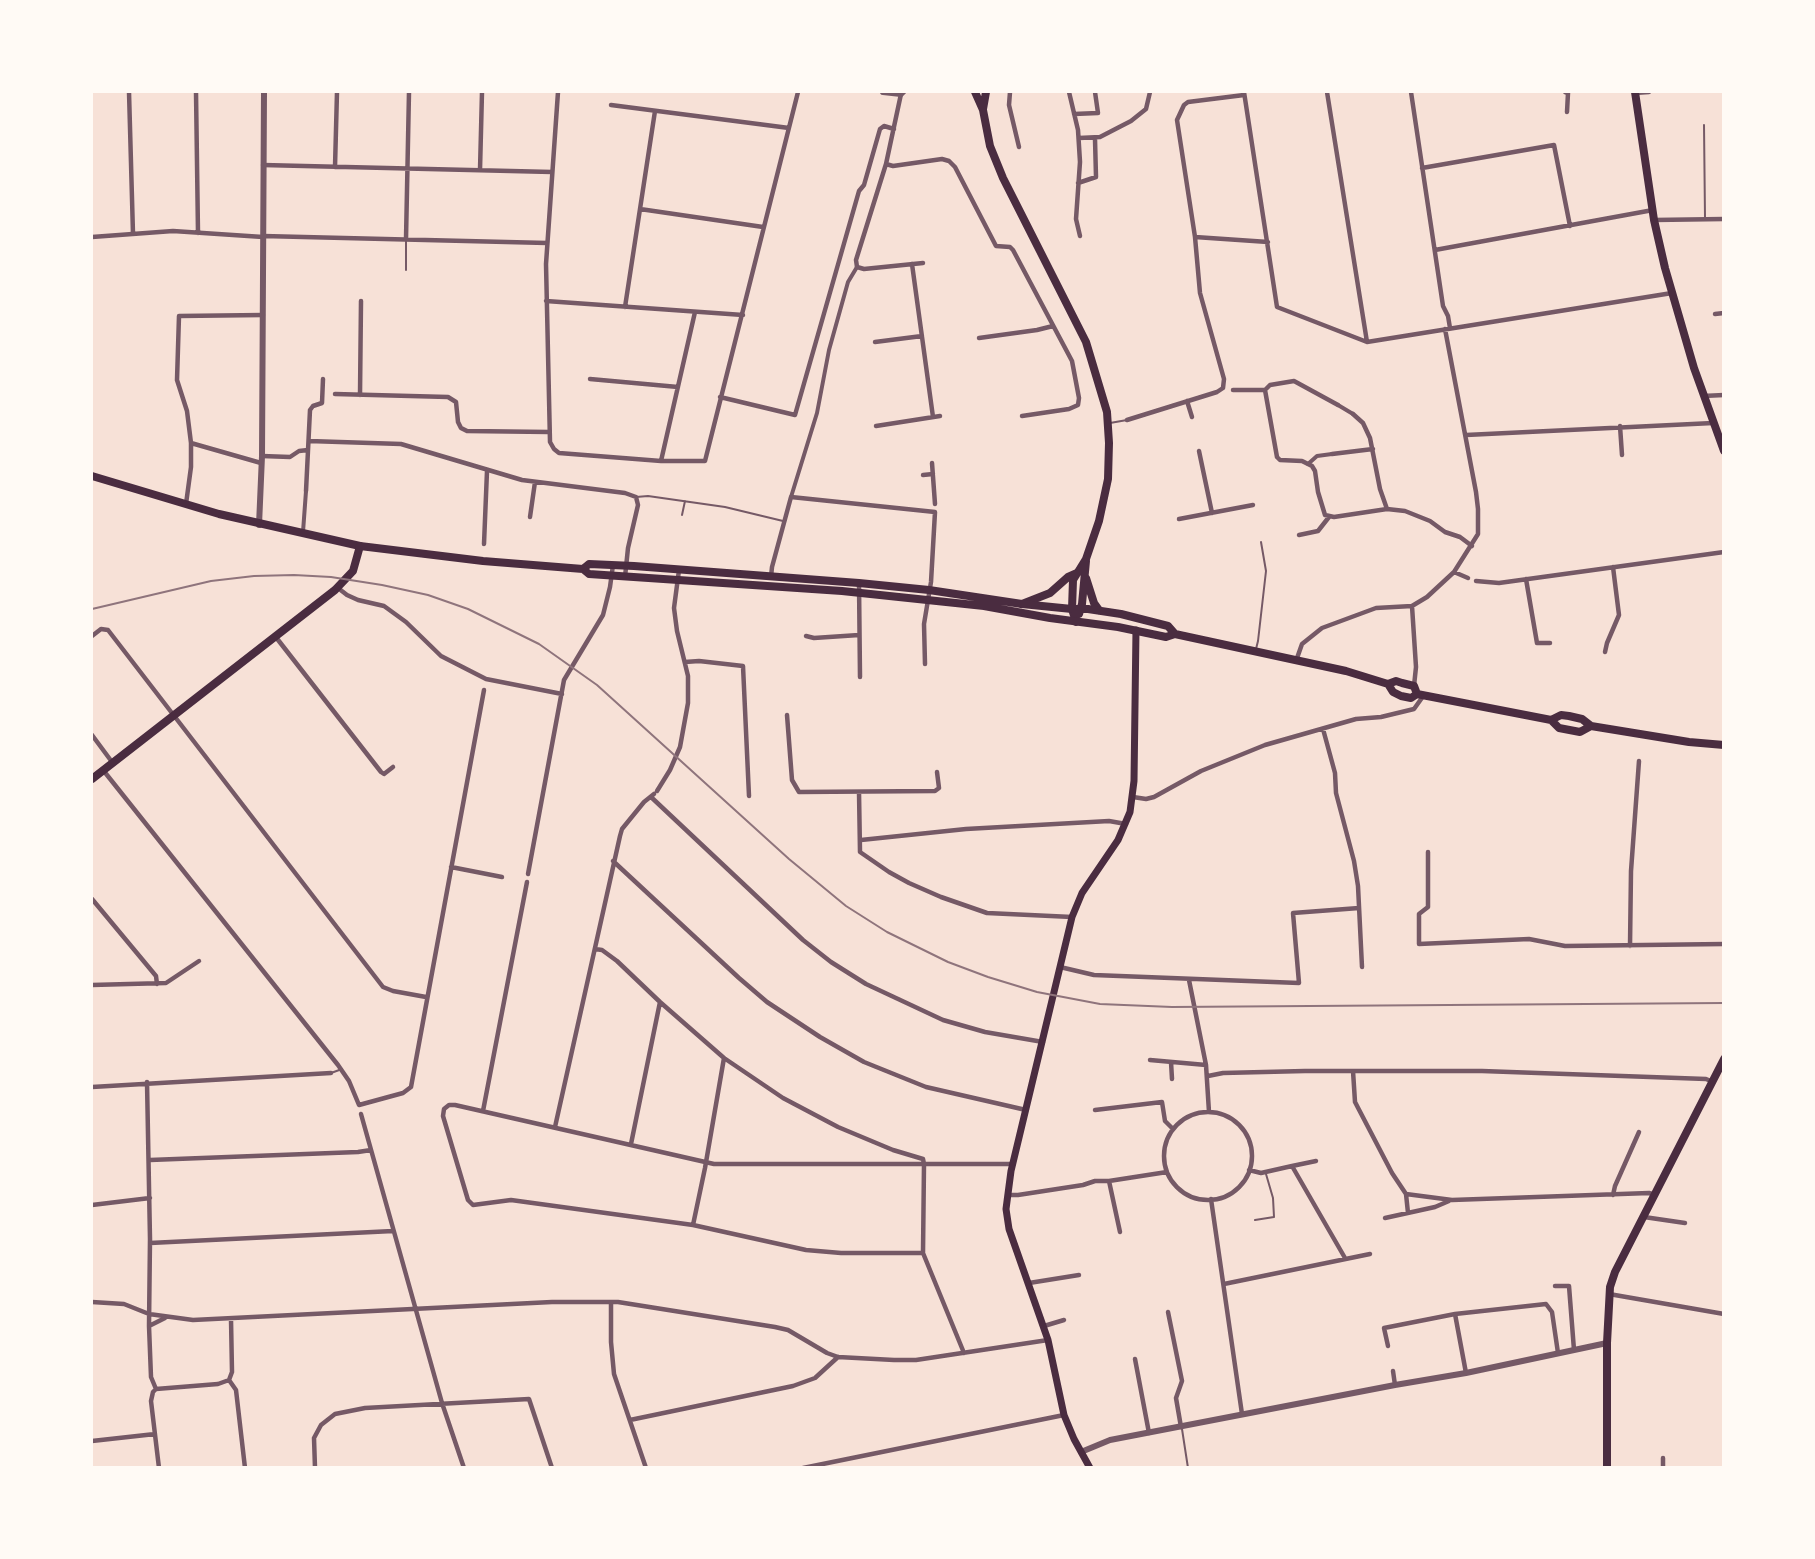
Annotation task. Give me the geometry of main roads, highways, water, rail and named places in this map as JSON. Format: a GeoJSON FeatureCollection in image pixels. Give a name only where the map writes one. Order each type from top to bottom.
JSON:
{"type":"FeatureCollection","features":[{"type":"Feature","properties":{"kind":"main road"},"geometry":{"type":"LineString","coordinates":[[975,92],[983,110],[990,146],[1003,178],[1086,342],[1099,380],[1109,423],[1106,487],[1099,521],[1086,559],[1073,580],[1072,609],[1076,622]]}},
{"type":"Feature","properties":{"kind":"main road"},"geometry":{"type":"LineString","coordinates":[[983,110],[986,92]]}},
{"type":"Feature","properties":{"kind":"main road"},"geometry":{"type":"LineString","coordinates":[[1635,92],[1654,220],[1672,292],[1703,396],[1724,451]]}},
{"type":"Feature","properties":{"kind":"main road"},"geometry":{"type":"LineString","coordinates":[[92,476],[259,525],[360,546],[473,560],[583,569],[589,574],[859,592],[984,606],[1136,630],[1166,637],[1175,634],[1346,671],[1388,684],[1396,681],[1414,686],[1421,694]]}},
{"type":"Feature","properties":{"kind":"main road"},"geometry":{"type":"LineString","coordinates":[[92,779],[338,588],[352,571],[360,546]]}},
{"type":"Feature","properties":{"kind":"main road"},"geometry":{"type":"LineString","coordinates":[[1076,622],[1082,608],[1086,559]]}},
{"type":"Feature","properties":{"kind":"main road"},"geometry":{"type":"LineString","coordinates":[[583,569],[589,564],[613,565],[929,590],[1072,609],[1099,610],[1168,626],[1175,634]]}},
{"type":"Feature","properties":{"kind":"main road"},"geometry":{"type":"LineString","coordinates":[[1022,603],[1050,593],[1068,577],[1077,573]]}},
{"type":"Feature","properties":{"kind":"main road"},"geometry":{"type":"LineString","coordinates":[[1085,576],[1094,603],[1099,610]]}},
{"type":"Feature","properties":{"kind":"main road"},"geometry":{"type":"LineString","coordinates":[[1090,1467],[1064,1415],[1044,1326],[1006,1217],[1013,1164],[1072,917],[1082,893],[1118,840],[1126,824],[1133,797],[1136,618]]}},
{"type":"Feature","properties":{"kind":"main road"},"geometry":{"type":"LineString","coordinates":[[1388,684],[1393,692],[1401,696],[1412,698],[1421,694],[1551,720],[1559,728],[1580,732],[1591,726]]}},
{"type":"Feature","properties":{"kind":"main road"},"geometry":{"type":"LineString","coordinates":[[1551,720],[1561,715],[1569,716],[1582,719],[1591,726],[1723,746]]}},
{"type":"Feature","properties":{"kind":"main road"},"geometry":{"type":"LineString","coordinates":[[1607,1467],[1609,1294],[1615,1272],[1723,1062]]}},
{"type":"Feature","properties":{"kind":"railway"},"geometry":{"type":"LineString","coordinates":[[92,609],[211,581],[254,576],[294,575],[331,577],[382,585],[428,595],[468,609],[539,644],[597,685],[789,859],[846,906],[887,932],[948,962],[1037,992],[1100,1004],[1172,1007],[1724,1003]]}}]}
